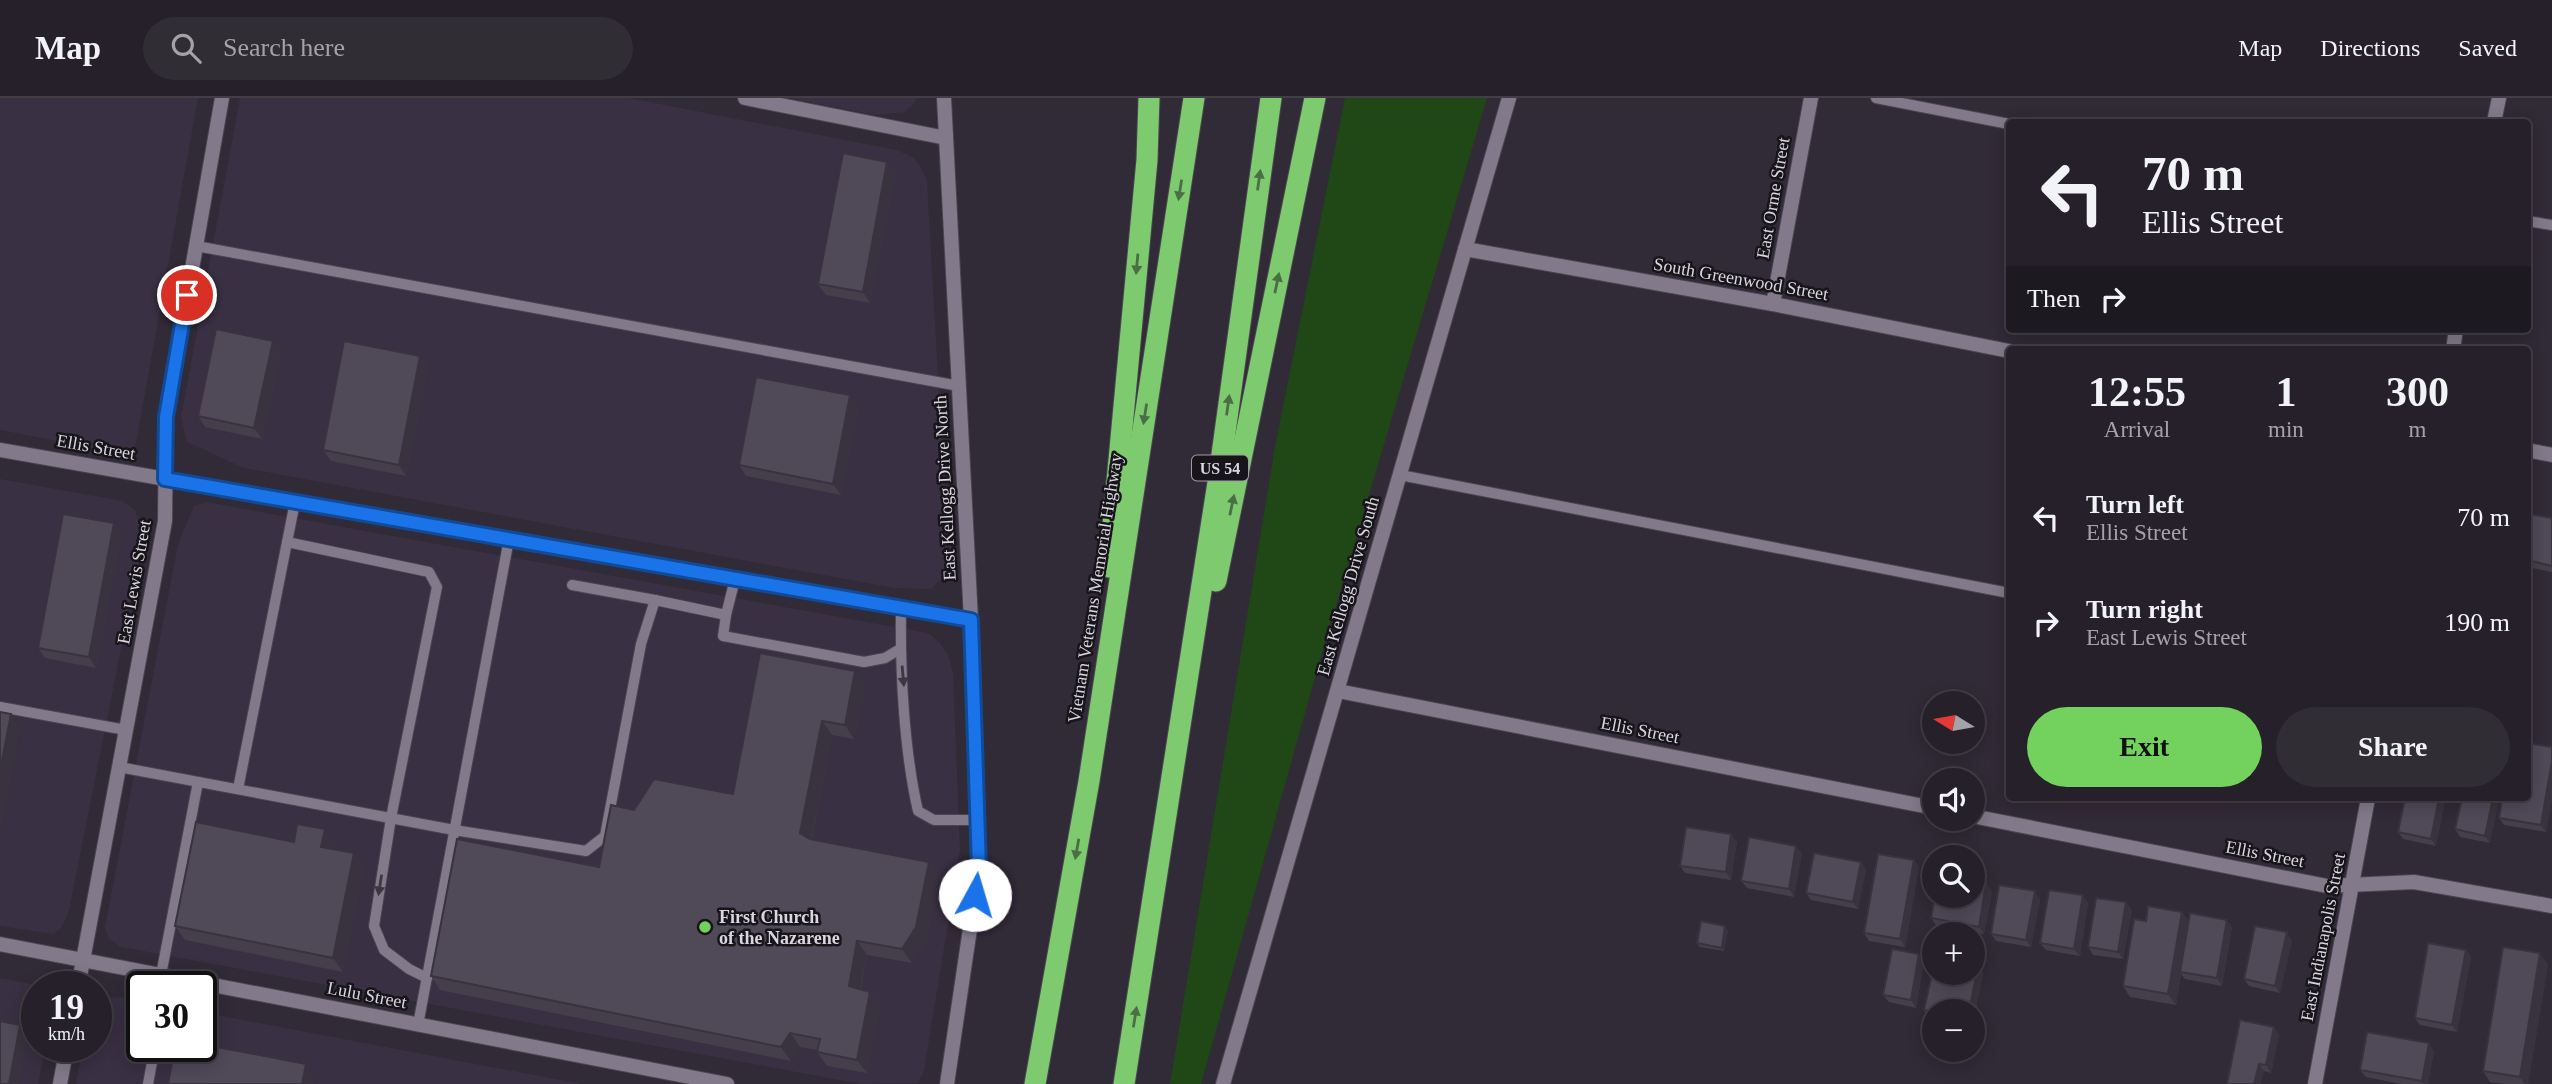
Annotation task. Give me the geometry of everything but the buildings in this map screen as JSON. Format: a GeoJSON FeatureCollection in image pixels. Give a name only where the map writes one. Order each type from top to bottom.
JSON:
{"type":"FeatureCollection","features":[{"type":"Feature","properties":{"kind":"highway"},"geometry":{"type":"LineString","coordinates":[[1088,781],[1145,174],[1149,98]]}},
{"type":"Feature","properties":{"kind":"highway","name":"Vietnam Veterans Memorial Highway"},"geometry":{"type":"LineString","coordinates":[[1035,1084],[1088,781],[1194,98]]}},
{"type":"Feature","properties":{"kind":"highway","name":"US 54"},"geometry":{"type":"LineString","coordinates":[[1124,1084],[1217,489],[1271,98]]}},
{"type":"Feature","properties":{"kind":"highway"},"geometry":{"type":"LineString","coordinates":[[1164,836],[1315,98]]}},
{"type":"Feature","properties":{"kind":"street","name":"East Lewis Street"},"geometry":{"type":"LineString","coordinates":[[81,971],[165,521],[166,417],[222,98]]}},
{"type":"Feature","properties":{"kind":"street"},"geometry":{"type":"LineString","coordinates":[[745,98],[946,138]]}},
{"type":"Feature","properties":{"kind":"street","name":"East Kellogg Drive North"},"geometry":{"type":"LineString","coordinates":[[944,98],[971,620],[979,868],[947,1084]]}},
{"type":"Feature","properties":{"kind":"street","name":"East Kellogg Drive South"},"geometry":{"type":"LineString","coordinates":[[1223,1084],[1509,98]]}},
{"type":"Feature","properties":{"kind":"street","name":"East Orme Street"},"geometry":{"type":"LineString","coordinates":[[1773,304],[1811,98]]}},
{"type":"Feature","properties":{"kind":"street"},"geometry":{"type":"LineString","coordinates":[[2495,119],[2499,98]]}},
{"type":"Feature","properties":{"kind":"street","name":"South Greenwood Street"},"geometry":{"type":"LineString","coordinates":[[1465,249],[1773,304],[2006,350]]}},
{"type":"Feature","properties":{"kind":"street","name":"Ellis Street"},"geometry":{"type":"LineString","coordinates":[[0,450],[971,620]]}},
{"type":"Feature","properties":{"kind":"street"},"geometry":{"type":"LineString","coordinates":[[2531,451],[2552,455]]}},
{"type":"Feature","properties":{"kind":"street","name":"Ellis Street"},"geometry":{"type":"LineString","coordinates":[[1338,691],[1922,806]]}},
{"type":"Feature","properties":{"kind":"street","name":"East Indianapolis Street"},"geometry":{"type":"LineString","coordinates":[[2315,1084],[2367,801]]}},
{"type":"Feature","properties":{"kind":"street","name":"Ellis Street"},"geometry":{"type":"LineString","coordinates":[[1985,819],[2327,886],[2414,882],[2552,906]]}},
{"type":"Feature","properties":{"kind":"street","name":"Lulu Street"},"geometry":{"type":"LineString","coordinates":[[0,944],[128,971]]}},
{"type":"Feature","properties":{"kind":"street","name":"Lulu Street"},"geometry":{"type":"LineString","coordinates":[[217,989],[727,1084]]}},
{"type":"Feature","properties":{"kind":"street"},"geometry":{"type":"LineString","coordinates":[[60,1084],[64,1062]]}},
{"type":"Feature","properties":{"kind":"lane"},"geometry":{"type":"LineString","coordinates":[[1876,98],[2006,123]]}},
{"type":"Feature","properties":{"kind":"lane"},"geometry":{"type":"LineString","coordinates":[[2531,222],[2552,225]]}},
{"type":"Feature","properties":{"kind":"lane"},"geometry":{"type":"LineString","coordinates":[[196,246],[958,386]]}},
{"type":"Feature","properties":{"kind":"lane"},"geometry":{"type":"LineString","coordinates":[[1400,475],[2006,592]]}},
{"type":"Feature","properties":{"kind":"lane"},"geometry":{"type":"LineString","coordinates":[[238,789],[295,502]]}},
{"type":"Feature","properties":{"kind":"lane"},"geometry":{"type":"LineString","coordinates":[[418,1025],[509,539]]}},
{"type":"Feature","properties":{"kind":"lane"},"geometry":{"type":"LineString","coordinates":[[287,542],[429,572],[437,587],[391,818],[374,926],[384,950],[409,969],[427,978]]}},
{"type":"Feature","properties":{"kind":"lane"},"geometry":{"type":"LineString","coordinates":[[735,579],[723,636],[864,662],[885,658],[900,649]]}},
{"type":"Feature","properties":{"kind":"lane"},"geometry":{"type":"LineString","coordinates":[[572,585],[726,615]]}},
{"type":"Feature","properties":{"kind":"lane"},"geometry":{"type":"LineString","coordinates":[[119,768],[454,830],[586,851],[605,836],[641,644],[655,600]]}},
{"type":"Feature","properties":{"kind":"lane"},"geometry":{"type":"LineString","coordinates":[[901,608],[900,649],[912,784],[919,811],[934,820],[978,820]]}},
{"type":"Feature","properties":{"kind":"lane"},"geometry":{"type":"LineString","coordinates":[[0,707],[126,730]]}},
{"type":"Feature","properties":{"kind":"lane"},"geometry":{"type":"LineString","coordinates":[[166,971],[198,782]]}},
{"type":"Feature","properties":{"kind":"lane"},"geometry":{"type":"LineString","coordinates":[[148,1084],[152,1062]]}},
{"type":"Feature","properties":{"kind":"shaded area"},"geometry":{"type":"Polygon","coordinates":[[[0,98],[198,98],[136,444],[127,451],[117,453],[0,430],[0,98]]]}},
{"type":"Feature","properties":{"kind":"shaded area"},"geometry":{"type":"Polygon","coordinates":[[[240,98],[629,98],[897,150],[914,158],[927,180],[948,555],[944,576],[931,589],[894,588],[244,468],[187,442],[181,417],[240,98]]]}},
{"type":"Feature","properties":{"kind":"shaded area"},"geometry":{"type":"Polygon","coordinates":[[[789,98],[918,98],[905,112],[875,115],[789,98]]]}},
{"type":"Feature","properties":{"kind":"shaded area"},"geometry":{"type":"Polygon","coordinates":[[[0,479],[123,501],[135,510],[143,538],[69,911],[62,927],[53,934],[0,926],[0,479]]]}},
{"type":"Feature","properties":{"kind":"shaded area"},"geometry":{"type":"Polygon","coordinates":[[[206,502],[928,633],[940,643],[948,655],[953,672],[960,850],[924,1071],[918,1083],[861,1084],[121,947],[109,939],[105,927],[178,544],[194,506],[206,502]]]}},
{"type":"Feature","properties":{"kind":"shaded area"},"geometry":{"type":"Polygon","coordinates":[[[0,978],[21,982],[21,1062],[42,1062],[38,1084],[0,1084],[0,978]]]}},
{"type":"Feature","properties":{"kind":"shaded area"},"geometry":{"type":"Polygon","coordinates":[[[112,998],[126,998],[126,1062],[217,1062],[217,1015],[582,1084],[76,1084],[80,1062],[112,1062],[112,998]]]}},
{"type":"Feature","properties":{"kind":"green space"},"geometry":{"type":"Polygon","coordinates":[[[1345,98],[1487,98],[1321,656],[1201,1084],[1170,1084],[1275,447],[1345,98]]]}},
{"type":"Feature","properties":{"kind":"place","name":"First Church of the Nazarene"},"geometry":{"type":"Point","coordinates":[705,927]}},
{"type":"Feature","properties":{"kind":"route"},"geometry":{"type":"LineString","coordinates":[[187,295],[166,417],[165,479],[971,620],[979,868],[975,895]]}}]}
